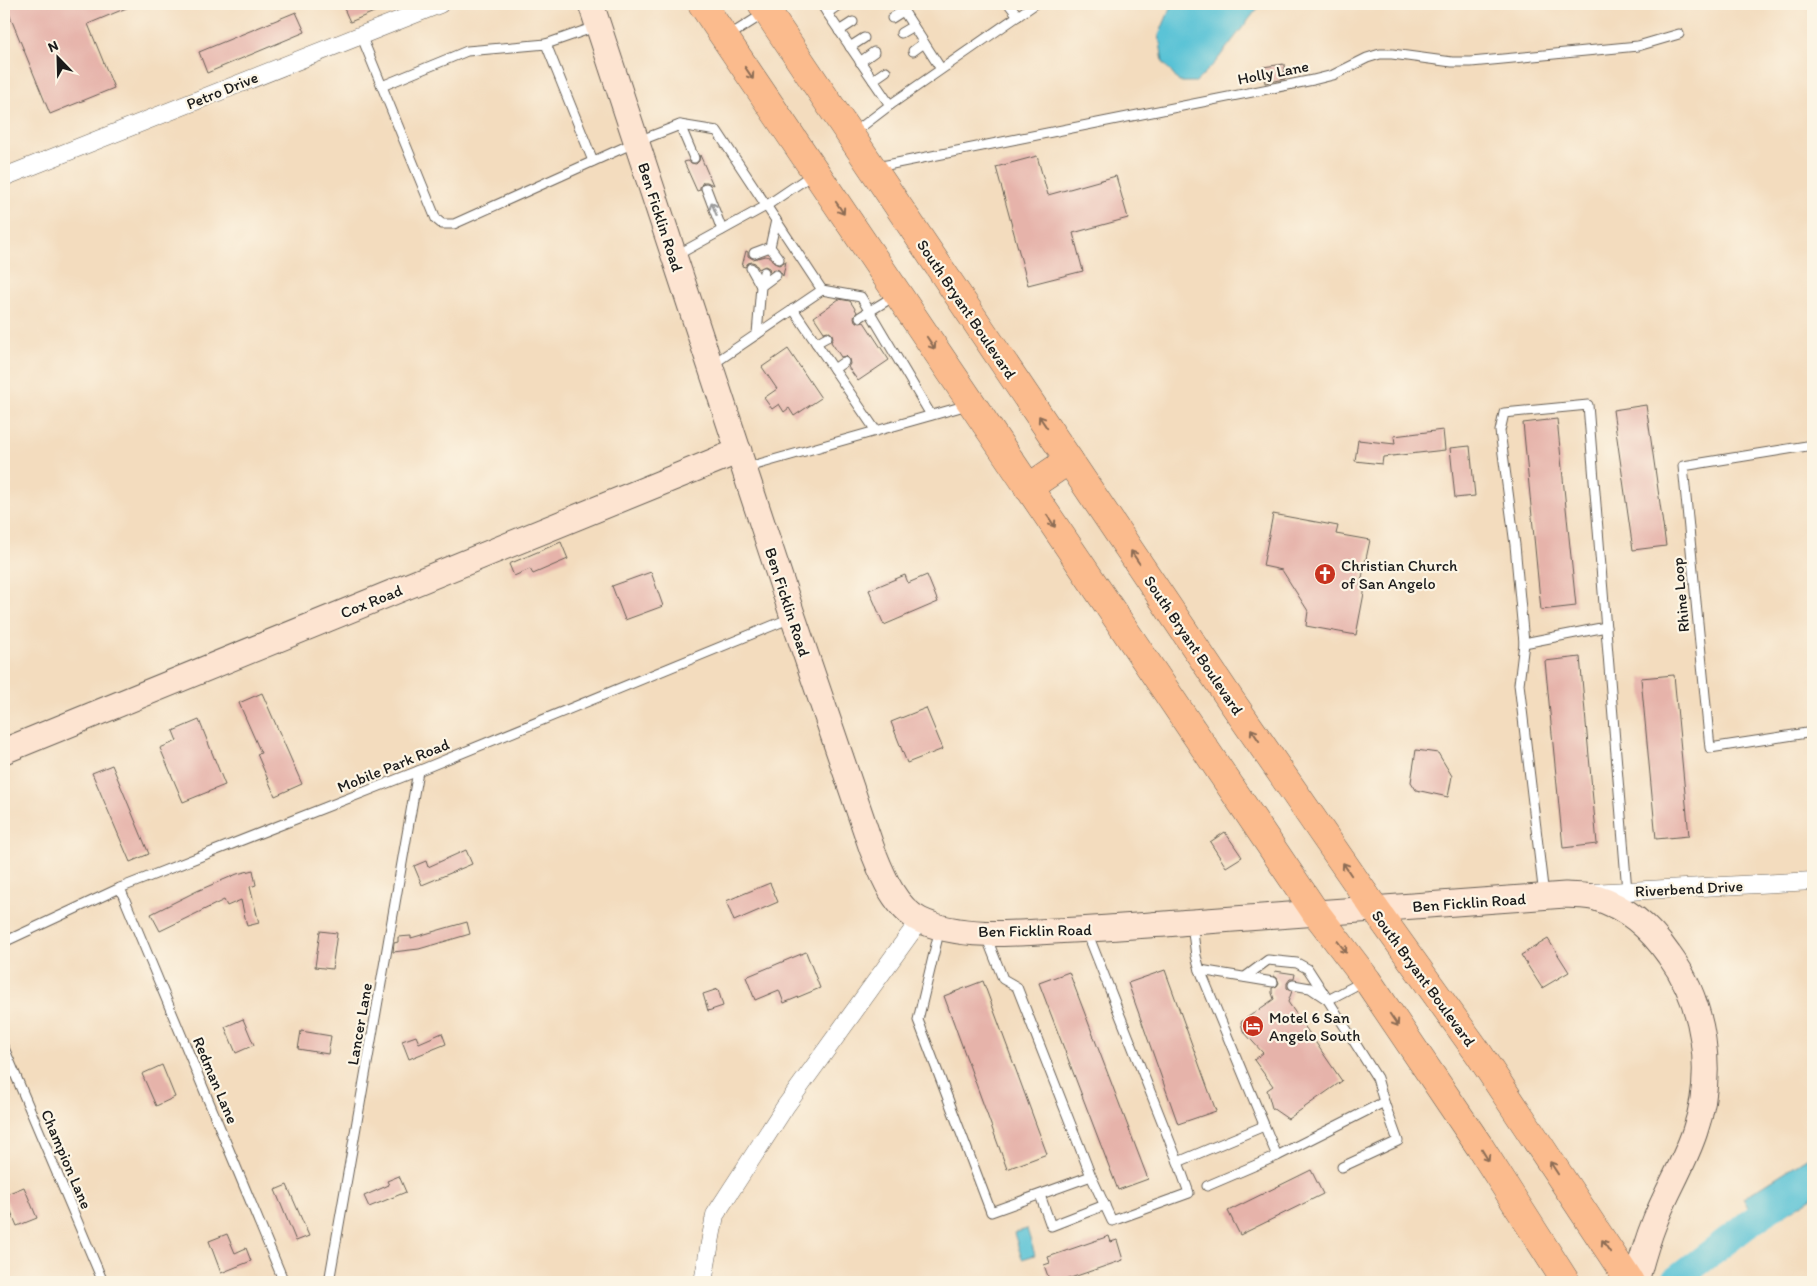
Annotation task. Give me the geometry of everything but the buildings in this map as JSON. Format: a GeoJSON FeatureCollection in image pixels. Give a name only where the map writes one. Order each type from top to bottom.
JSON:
{"type":"FeatureCollection","features":[{"type":"Feature","properties":{"kind":"main road"},"geometry":{"type":"LineString","coordinates":[[702,4],[1316,913],[1367,980],[1480,1147],[1566,1282]]}},
{"type":"Feature","properties":{"kind":"main road","name":"South Bryant Boulevard"},"geometry":{"type":"LineString","coordinates":[[769,6],[850,136],[1374,909],[1479,1054],[1630,1282]]}},
{"type":"Feature","properties":{"kind":"main road"},"geometry":{"type":"LineString","coordinates":[[1028,488],[1069,460]]}},
{"type":"Feature","properties":{"kind":"street","name":"Petro Drive"},"geometry":{"type":"LineString","coordinates":[[4,177],[440,4]]}},
{"type":"Feature","properties":{"kind":"street","name":"Ben Ficklin Road"},"geometry":{"type":"LineString","coordinates":[[594,15],[793,617],[878,864],[892,892],[911,914],[930,923],[985,933],[1086,930],[1555,896],[1594,897],[1625,901],[1640,922],[1654,936],[1676,964],[1684,978],[1699,1020],[1704,1057],[1704,1095],[1695,1132],[1655,1221],[1636,1282]]}},
{"type":"Feature","properties":{"kind":"street","name":"Cox Road"},"geometry":{"type":"LineString","coordinates":[[4,751],[742,459]]}},
{"type":"Feature","properties":{"kind":"street","name":"Riverbend Drive"},"geometry":{"type":"LineString","coordinates":[[1625,901],[1813,881]]}},
{"type":"Feature","properties":{"kind":"street"},"geometry":{"type":"LineString","coordinates":[[703,1282],[714,1215],[785,1108],[930,923]]}},
{"type":"Feature","properties":{"kind":"lane"},"geometry":{"type":"LineString","coordinates":[[821,4],[890,105]]}},
{"type":"Feature","properties":{"kind":"lane"},"geometry":{"type":"LineString","coordinates":[[827,13],[840,4]]}},
{"type":"Feature","properties":{"kind":"lane"},"geometry":{"type":"LineString","coordinates":[[1009,4],[1018,16]]}},
{"type":"Feature","properties":{"kind":"lane"},"geometry":{"type":"LineString","coordinates":[[850,136],[890,105],[1035,4]]}},
{"type":"Feature","properties":{"kind":"lane"},"geometry":{"type":"LineString","coordinates":[[725,39],[769,6]]}},
{"type":"Feature","properties":{"kind":"lane"},"geometry":{"type":"LineString","coordinates":[[892,18],[901,7],[941,69]]}},
{"type":"Feature","properties":{"kind":"lane"},"geometry":{"type":"LineString","coordinates":[[382,86],[467,51],[546,44],[594,15]]}},
{"type":"Feature","properties":{"kind":"lane"},"geometry":{"type":"LineString","coordinates":[[839,31],[853,22]]}},
{"type":"Feature","properties":{"kind":"lane"},"geometry":{"type":"LineString","coordinates":[[902,34],[913,26]]}},
{"type":"Feature","properties":{"kind":"lane","name":"Holly Lane"},"geometry":{"type":"LineString","coordinates":[[872,168],[1313,80],[1333,75],[1367,58],[1380,54],[1452,62],[1471,62],[1638,46],[1679,34]]}},
{"type":"Feature","properties":{"kind":"lane"},"geometry":{"type":"LineString","coordinates":[[361,35],[436,219],[442,224],[454,224],[636,142],[680,125],[717,131],[822,290]]}},
{"type":"Feature","properties":{"kind":"lane"},"geometry":{"type":"LineString","coordinates":[[850,47],[864,38]]}},
{"type":"Feature","properties":{"kind":"lane"},"geometry":{"type":"LineString","coordinates":[[913,51],[924,43]]}},
{"type":"Feature","properties":{"kind":"lane"},"geometry":{"type":"LineString","coordinates":[[546,44],[593,162]]}},
{"type":"Feature","properties":{"kind":"lane"},"geometry":{"type":"LineString","coordinates":[[860,62],[874,52]]}},
{"type":"Feature","properties":{"kind":"lane"},"geometry":{"type":"LineString","coordinates":[[873,80],[886,71]]}},
{"type":"Feature","properties":{"kind":"lane"},"geometry":{"type":"LineString","coordinates":[[680,125],[694,158]]}},
{"type":"Feature","properties":{"kind":"lane"},"geometry":{"type":"LineString","coordinates":[[674,257],[766,206],[816,172]]}},
{"type":"Feature","properties":{"kind":"lane"},"geometry":{"type":"LineString","coordinates":[[706,188],[722,230]]}},
{"type":"Feature","properties":{"kind":"lane"},"geometry":{"type":"LineString","coordinates":[[768,256],[776,220]]}},
{"type":"Feature","properties":{"kind":"lane"},"geometry":{"type":"LineString","coordinates":[[754,253],[770,246]]}},
{"type":"Feature","properties":{"kind":"lane"},"geometry":{"type":"LineString","coordinates":[[770,246],[779,259]]}},
{"type":"Feature","properties":{"kind":"lane"},"geometry":{"type":"LineString","coordinates":[[750,268],[761,286]]}},
{"type":"Feature","properties":{"kind":"lane"},"geometry":{"type":"LineString","coordinates":[[757,334],[764,272]]}},
{"type":"Feature","properties":{"kind":"lane"},"geometry":{"type":"LineString","coordinates":[[761,286],[776,275]]}},
{"type":"Feature","properties":{"kind":"lane"},"geometry":{"type":"LineString","coordinates":[[710,366],[822,290],[861,297],[869,310],[880,339],[931,415]]}},
{"type":"Feature","properties":{"kind":"lane"},"geometry":{"type":"LineString","coordinates":[[860,316],[898,294]]}},
{"type":"Feature","properties":{"kind":"lane"},"geometry":{"type":"LineString","coordinates":[[793,309],[876,431]]}},
{"type":"Feature","properties":{"kind":"lane"},"geometry":{"type":"LineString","coordinates":[[816,343],[827,337]]}},
{"type":"Feature","properties":{"kind":"lane"},"geometry":{"type":"LineString","coordinates":[[834,369],[844,362]]}},
{"type":"Feature","properties":{"kind":"lane"},"geometry":{"type":"LineString","coordinates":[[742,459],[876,431],[972,404]]}},
{"type":"Feature","properties":{"kind":"lane"},"geometry":{"type":"LineString","coordinates":[[1555,896],[1519,684],[1524,643],[1515,545],[1500,431],[1504,412],[1588,405],[1625,901]]}},
{"type":"Feature","properties":{"kind":"lane","name":"Rhine Loop"},"geometry":{"type":"LineString","coordinates":[[1813,445],[1683,466],[1710,748],[1813,732]]}},
{"type":"Feature","properties":{"kind":"lane","name":"Mobile Park Road"},"geometry":{"type":"LineString","coordinates":[[4,942],[120,888],[418,771],[793,617]]}},
{"type":"Feature","properties":{"kind":"lane"},"geometry":{"type":"LineString","coordinates":[[1524,643],[1606,627]]}},
{"type":"Feature","properties":{"kind":"lane","name":"Lancer Lane"},"geometry":{"type":"LineString","coordinates":[[329,1282],[418,771]]}},
{"type":"Feature","properties":{"kind":"lane","name":"Redman Lane"},"geometry":{"type":"LineString","coordinates":[[120,888],[284,1282]]}},
{"type":"Feature","properties":{"kind":"lane"},"geometry":{"type":"LineString","coordinates":[[1191,922],[1200,970],[1277,1156]]}},
{"type":"Feature","properties":{"kind":"lane"},"geometry":{"type":"LineString","coordinates":[[930,923],[918,1020],[991,1212],[1091,1176]]}},
{"type":"Feature","properties":{"kind":"lane"},"geometry":{"type":"LineString","coordinates":[[985,933],[1003,979],[1017,988],[1091,1176],[1112,1221],[1189,1193],[1086,930]]}},
{"type":"Feature","properties":{"kind":"lane"},"geometry":{"type":"LineString","coordinates":[[1245,977],[1268,960],[1297,963],[1308,969],[1377,1078],[1398,1141],[1342,1167]]}},
{"type":"Feature","properties":{"kind":"lane"},"geometry":{"type":"LineString","coordinates":[[1200,970],[1274,982]]}},
{"type":"Feature","properties":{"kind":"lane"},"geometry":{"type":"LineString","coordinates":[[1328,1000],[1367,980]]}},
{"type":"Feature","properties":{"kind":"lane"},"geometry":{"type":"LineString","coordinates":[[1293,985],[1310,988],[1328,1000]]}},
{"type":"Feature","properties":{"kind":"lane","name":"Champion Lane"},"geometry":{"type":"LineString","coordinates":[[4,1048],[103,1282]]}},
{"type":"Feature","properties":{"kind":"lane"},"geometry":{"type":"LineString","coordinates":[[1207,1186],[1277,1156],[1384,1102]]}},
{"type":"Feature","properties":{"kind":"lane"},"geometry":{"type":"LineString","coordinates":[[1178,1162],[1264,1126]]}},
{"type":"Feature","properties":{"kind":"lane"},"geometry":{"type":"LineString","coordinates":[[1040,1195],[1051,1226],[1105,1205]]}},
{"type":"Feature","properties":{"kind":"water"},"geometry":{"type":"Polygon","coordinates":[[[1172,4],[1261,4],[1214,64],[1196,82],[1179,82],[1163,62],[1159,35],[1172,4]]]}},
{"type":"Feature","properties":{"kind":"water"},"geometry":{"type":"Polygon","coordinates":[[[1813,1154],[1813,1197],[1760,1230],[1743,1198],[1813,1154]]]}},
{"type":"Feature","properties":{"kind":"water"},"geometry":{"type":"Polygon","coordinates":[[[1027,1229],[1035,1255],[1022,1259],[1014,1233],[1027,1229]]]}},
{"type":"Feature","properties":{"kind":"waterway"},"geometry":{"type":"LineString","coordinates":[[1673,1282],[1747,1225],[1813,1178]]}},
{"type":"Feature","properties":{"kind":"place","name":"Christian Church of San Angelo"},"geometry":{"type":"Point","coordinates":[1325,574]}},
{"type":"Feature","properties":{"kind":"place","name":"Motel 6 San Angelo South"},"geometry":{"type":"Point","coordinates":[1253,1026]}}]}
